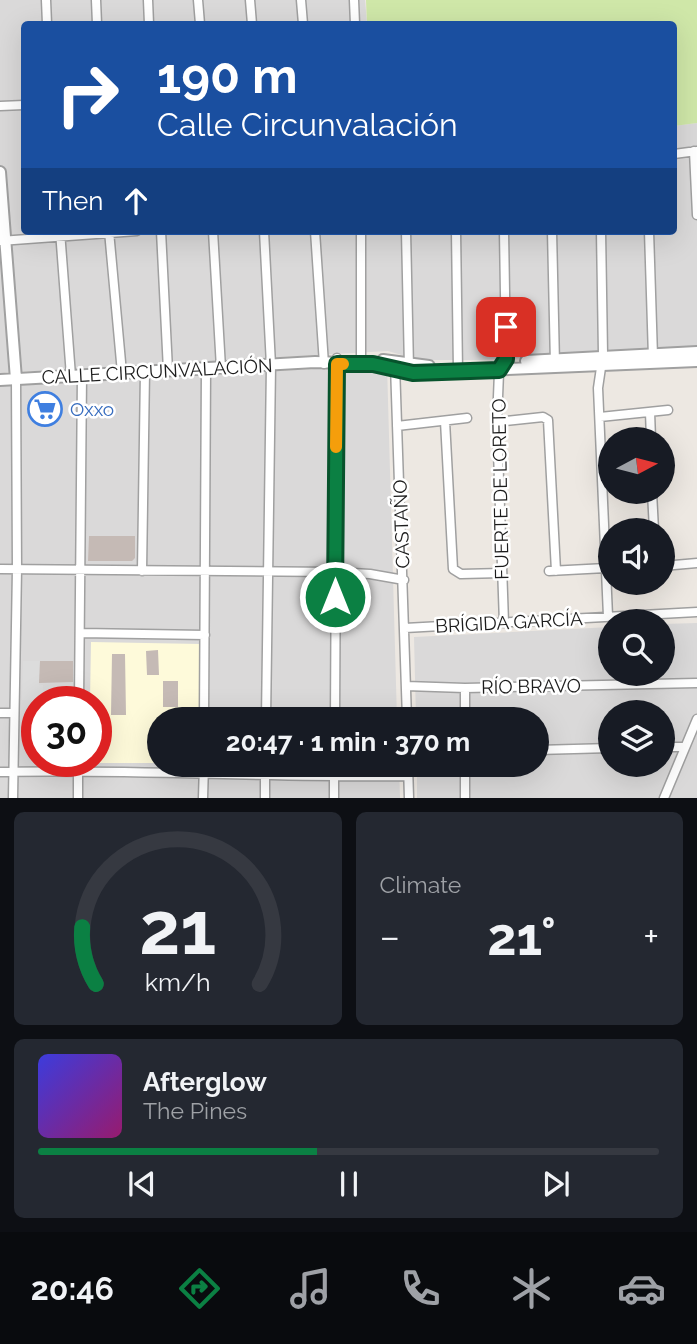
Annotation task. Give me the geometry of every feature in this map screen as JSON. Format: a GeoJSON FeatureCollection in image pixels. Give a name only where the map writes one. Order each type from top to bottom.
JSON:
{"type":"FeatureCollection","features":[{"type":"Feature","properties":{"kind":"street"},"geometry":{"type":"LineString","coordinates":[[46,0],[47,21]]}},
{"type":"Feature","properties":{"kind":"street"},"geometry":{"type":"LineString","coordinates":[[96,0],[97,21]]}},
{"type":"Feature","properties":{"kind":"street"},"geometry":{"type":"LineString","coordinates":[[148,0],[149,21]]}},
{"type":"Feature","properties":{"kind":"street"},"geometry":{"type":"LineString","coordinates":[[198,0],[200,21]]}},
{"type":"Feature","properties":{"kind":"street"},"geometry":{"type":"LineString","coordinates":[[250,0],[252,21]]}},
{"type":"Feature","properties":{"kind":"street"},"geometry":{"type":"LineString","coordinates":[[301,0],[303,21]]}},
{"type":"Feature","properties":{"kind":"street"},"geometry":{"type":"LineString","coordinates":[[354,0],[355,21]]}},
{"type":"Feature","properties":{"kind":"street"},"geometry":{"type":"LineString","coordinates":[[0,106],[21,105]]}},
{"type":"Feature","properties":{"kind":"street"},"geometry":{"type":"LineString","coordinates":[[677,154],[695,151],[697,215]]}},
{"type":"Feature","properties":{"kind":"street"},"geometry":{"type":"LineString","coordinates":[[0,172],[3,240],[16,379],[17,569],[13,798]]}},
{"type":"Feature","properties":{"kind":"street"},"geometry":{"type":"LineString","coordinates":[[3,240],[51,235]]}},
{"type":"Feature","properties":{"kind":"street"},"geometry":{"type":"LineString","coordinates":[[61,235],[76,376],[81,633],[79,686]]}},
{"type":"Feature","properties":{"kind":"street"},"geometry":{"type":"LineString","coordinates":[[109,235],[122,373]]}},
{"type":"Feature","properties":{"kind":"street"},"geometry":{"type":"LineString","coordinates":[[161,235],[168,370]]}},
{"type":"Feature","properties":{"kind":"street"},"geometry":{"type":"LineString","coordinates":[[213,235],[221,368]]}},
{"type":"Feature","properties":{"kind":"street"},"geometry":{"type":"LineString","coordinates":[[264,235],[271,365],[266,707]]}},
{"type":"Feature","properties":{"kind":"street"},"geometry":{"type":"LineString","coordinates":[[315,235],[321,362]]}},
{"type":"Feature","properties":{"kind":"street"},"geometry":{"type":"LineString","coordinates":[[361,235],[361,357]]}},
{"type":"Feature","properties":{"kind":"street"},"geometry":{"type":"LineString","coordinates":[[406,235],[409,368]]}},
{"type":"Feature","properties":{"kind":"street"},"geometry":{"type":"LineString","coordinates":[[456,235],[458,368]]}},
{"type":"Feature","properties":{"kind":"street","name":"FUERTE DE LORETO"},"geometry":{"type":"LineString","coordinates":[[504,235],[506,351],[502,366],[498,422],[504,623]]}},
{"type":"Feature","properties":{"kind":"street"},"geometry":{"type":"LineString","coordinates":[[552,235],[555,363]]}},
{"type":"Feature","properties":{"kind":"street"},"geometry":{"type":"LineString","coordinates":[[601,235],[602,361],[598,380],[604,518]]}},
{"type":"Feature","properties":{"kind":"street"},"geometry":{"type":"LineString","coordinates":[[649,235],[653,359]]}},
{"type":"Feature","properties":{"kind":"street"},"geometry":{"type":"LineString","coordinates":[[653,359],[697,352]]}},
{"type":"Feature","properties":{"kind":"street","name":"CALLE CIRCUNVALACIÓN"},"geometry":{"type":"LineString","coordinates":[[0,380],[337,361],[361,357],[395,366]]}},
{"type":"Feature","properties":{"kind":"street"},"geometry":{"type":"LineString","coordinates":[[395,366],[458,368],[653,359],[697,361]]}},
{"type":"Feature","properties":{"kind":"street"},"geometry":{"type":"LineString","coordinates":[[335,707],[337,361]]}},
{"type":"Feature","properties":{"kind":"street","name":"CALLE CIRCUNVALACIÓN"},"geometry":{"type":"LineString","coordinates":[[337,361],[395,366]]}},
{"type":"Feature","properties":{"kind":"street","name":"CASTAÑO"},"geometry":{"type":"LineString","coordinates":[[395,366],[407,707]]}},
{"type":"Feature","properties":{"kind":"street"},"geometry":{"type":"LineString","coordinates":[[204,707],[206,369]]}},
{"type":"Feature","properties":{"kind":"street"},"geometry":{"type":"LineString","coordinates":[[142,571],[145,371]]}},
{"type":"Feature","properties":{"kind":"street"},"geometry":{"type":"LineString","coordinates":[[600,417],[667,410]]}},
{"type":"Feature","properties":{"kind":"street"},"geometry":{"type":"LineString","coordinates":[[650,412],[651,427]]}},
{"type":"Feature","properties":{"kind":"street"},"geometry":{"type":"LineString","coordinates":[[498,422],[543,417],[548,420],[552,571],[598,568]]}},
{"type":"Feature","properties":{"kind":"street"},"geometry":{"type":"LineString","coordinates":[[397,426],[467,418]]}},
{"type":"Feature","properties":{"kind":"street"},"geometry":{"type":"LineString","coordinates":[[445,421],[454,571],[461,574],[502,573]]}},
{"type":"Feature","properties":{"kind":"street"},"geometry":{"type":"LineString","coordinates":[[675,565],[697,563]]}},
{"type":"Feature","properties":{"kind":"street"},"geometry":{"type":"LineString","coordinates":[[0,569],[335,572],[404,580]]}},
{"type":"Feature","properties":{"kind":"street","name":"BRÍGIDA GARCÍA"},"geometry":{"type":"LineString","coordinates":[[675,613],[697,612]]}},
{"type":"Feature","properties":{"kind":"street","name":"BRÍGIDA GARCÍA"},"geometry":{"type":"LineString","coordinates":[[405,628],[598,617]]}},
{"type":"Feature","properties":{"kind":"street"},"geometry":{"type":"LineString","coordinates":[[81,633],[205,635]]}},
{"type":"Feature","properties":{"kind":"street","name":"RÍO BRAVO"},"geometry":{"type":"LineString","coordinates":[[406,686],[465,688],[697,683]]}},
{"type":"Feature","properties":{"kind":"street"},"geometry":{"type":"LineString","coordinates":[[465,688],[465,707]]}},
{"type":"Feature","properties":{"kind":"street"},"geometry":{"type":"LineString","coordinates":[[0,713],[14,713]]}},
{"type":"Feature","properties":{"kind":"street"},"geometry":{"type":"LineString","coordinates":[[664,798],[697,719]]}},
{"type":"Feature","properties":{"kind":"street"},"geometry":{"type":"LineString","coordinates":[[675,747],[684,747]]}},
{"type":"Feature","properties":{"kind":"street"},"geometry":{"type":"LineString","coordinates":[[549,750],[598,748]]}},
{"type":"Feature","properties":{"kind":"street"},"geometry":{"type":"LineString","coordinates":[[112,770],[147,770]]}},
{"type":"Feature","properties":{"kind":"street"},"geometry":{"type":"LineString","coordinates":[[0,772],[21,771]]}},
{"type":"Feature","properties":{"kind":"street"},"geometry":{"type":"LineString","coordinates":[[78,777],[78,798]]}},
{"type":"Feature","properties":{"kind":"street"},"geometry":{"type":"LineString","coordinates":[[203,798],[204,777]]}},
{"type":"Feature","properties":{"kind":"street"},"geometry":{"type":"LineString","coordinates":[[265,777],[265,798]]}},
{"type":"Feature","properties":{"kind":"street"},"geometry":{"type":"LineString","coordinates":[[334,777],[334,798]]}},
{"type":"Feature","properties":{"kind":"street"},"geometry":{"type":"LineString","coordinates":[[408,777],[409,798]]}},
{"type":"Feature","properties":{"kind":"street"},"geometry":{"type":"LineString","coordinates":[[465,777],[466,798]]}},
{"type":"Feature","properties":{"kind":"shaded area"},"geometry":{"type":"Polygon","coordinates":[[[0,0],[365,0],[367,21],[21,21],[21,235],[677,235],[677,126],[697,123],[697,349],[481,360],[419,360],[388,351],[0,373],[0,0]]]}},
{"type":"Feature","properties":{"kind":"shaded area"},"geometry":{"type":"Polygon","coordinates":[[[387,365],[397,707],[147,707],[147,777],[399,777],[400,798],[0,798],[0,386],[387,365]]]}},
{"type":"Feature","properties":{"kind":"shaded area"},"geometry":{"type":"Polygon","coordinates":[[[697,623],[697,798],[417,798],[417,777],[549,777],[549,707],[416,707],[414,637],[598,628],[598,686],[675,686],[675,624],[697,623]]]}},
{"type":"Feature","properties":{"kind":"shaded area"},"geometry":{"type":"Polygon","coordinates":[[[91,642],[201,644],[200,707],[147,707],[147,763],[112,763],[112,686],[90,686],[91,642]]]}},
{"type":"Feature","properties":{"kind":"shaded area"},"geometry":{"type":"Polygon","coordinates":[[[23,661],[40,661],[39,685],[43,686],[22,686],[23,661]]]}},
{"type":"Feature","properties":{"kind":"green space"},"geometry":{"type":"Polygon","coordinates":[[[366,0],[697,0],[697,123],[677,126],[677,21],[367,21],[366,0]]]}},
{"type":"Feature","properties":{"kind":"building"},"geometry":{"type":"Polygon","coordinates":[[[89,536],[135,536],[135,558],[132,561],[88,561],[89,536]]]}},
{"type":"Feature","properties":{"kind":"building"},"geometry":{"type":"Polygon","coordinates":[[[158,650],[159,675],[147,675],[146,651],[158,650]]]}},
{"type":"Feature","properties":{"kind":"building"},"geometry":{"type":"Polygon","coordinates":[[[112,654],[125,654],[126,715],[112,715],[112,654]]]}},
{"type":"Feature","properties":{"kind":"building"},"geometry":{"type":"Polygon","coordinates":[[[40,661],[73,661],[73,682],[39,683],[40,661]]]}},
{"type":"Feature","properties":{"kind":"building"},"geometry":{"type":"Polygon","coordinates":[[[163,681],[178,681],[178,707],[163,707],[163,681]]]}},
{"type":"Feature","properties":{"kind":"slow traffic"},"geometry":{"type":"LineString","coordinates":[[336,447],[337,364],[343,364]]}},
{"type":"Feature","properties":{"kind":"place","name":"Oxxo"},"geometry":{"type":"Point","coordinates":[45,409]}},
{"type":"Feature","properties":{"kind":"route"},"geometry":{"type":"LineString","coordinates":[[335,597],[337,364],[373,364],[413,373],[499,370],[506,359],[506,327]]}}]}
